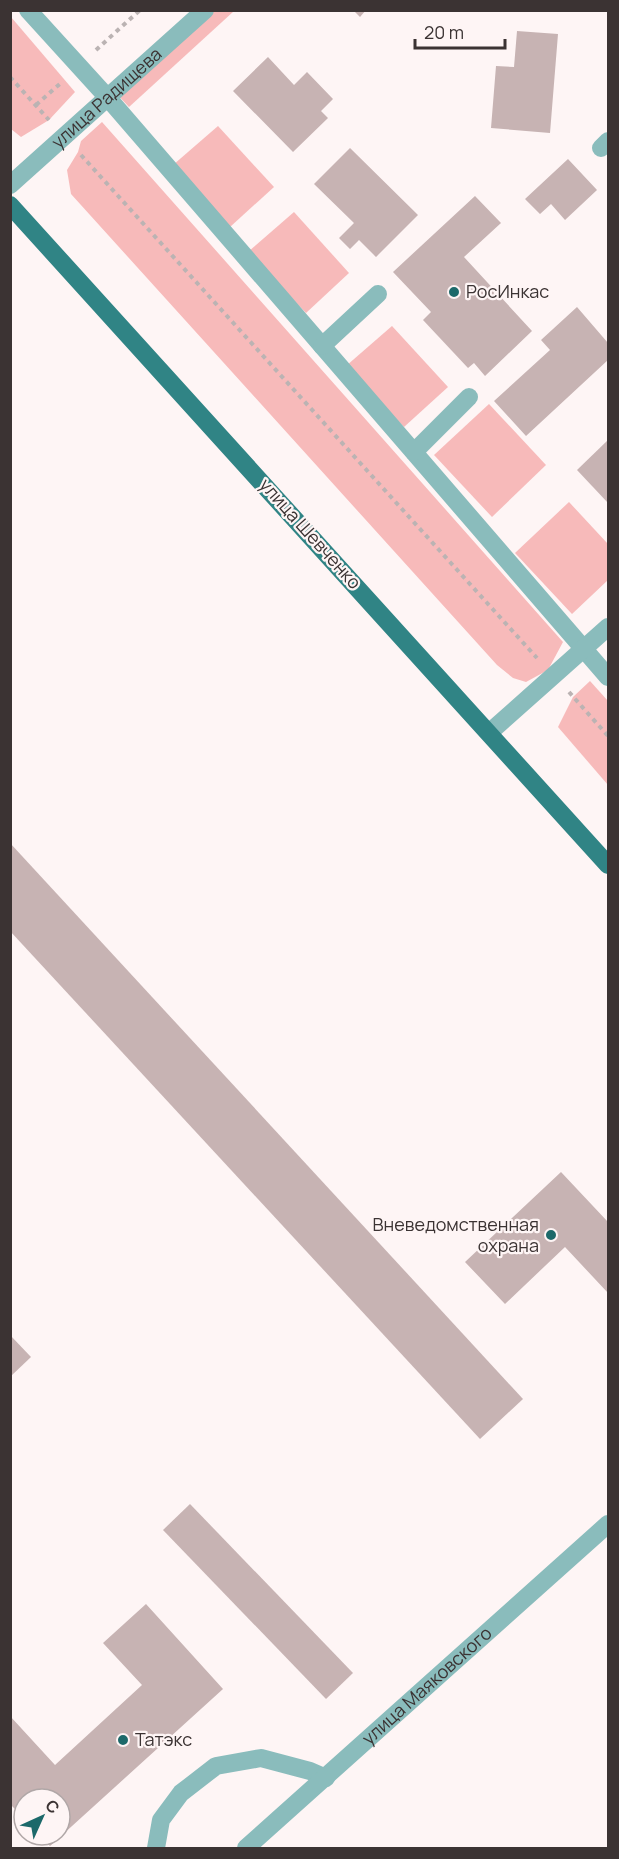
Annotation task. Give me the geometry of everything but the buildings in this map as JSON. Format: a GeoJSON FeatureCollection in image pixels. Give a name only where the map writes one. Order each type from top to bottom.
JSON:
{"type":"FeatureCollection","features":[{"type":"Feature","properties":{"kind":"main road","name":"улица Шевченко"},"geometry":{"type":"LineString","coordinates":[[10,205],[609,865]]}},
{"type":"Feature","properties":{"kind":"street"},"geometry":{"type":"LineString","coordinates":[[28,10],[108,98],[583,650],[609,677]]}},
{"type":"Feature","properties":{"kind":"street","name":"улица Радищева"},"geometry":{"type":"LineString","coordinates":[[10,185],[205,10]]}},
{"type":"Feature","properties":{"kind":"street"},"geometry":{"type":"LineString","coordinates":[[322,346],[378,294]]}},
{"type":"Feature","properties":{"kind":"street"},"geometry":{"type":"LineString","coordinates":[[414,452],[469,397]]}},
{"type":"Feature","properties":{"kind":"street"},"geometry":{"type":"LineString","coordinates":[[490,732],[609,627]]}},
{"type":"Feature","properties":{"kind":"street","name":"улица Маяковского"},"geometry":{"type":"LineString","coordinates":[[246,1848],[609,1524]]}},
{"type":"Feature","properties":{"kind":"street"},"geometry":{"type":"LineString","coordinates":[[156,1848],[161,1820],[180,1792],[216,1766],[261,1758],[310,1771],[326,1778]]}},
{"type":"Feature","properties":{"kind":"path"},"geometry":{"type":"LineString","coordinates":[[10,77],[36,105]]}},
{"type":"Feature","properties":{"kind":"path"},"geometry":{"type":"LineString","coordinates":[[78,152],[609,736]]}},
{"type":"Feature","properties":{"kind":"shaded area"},"geometry":{"type":"Polygon","coordinates":[[[205,11],[234,11],[129,107],[115,92],[205,11]]]}},
{"type":"Feature","properties":{"kind":"shaded area"},"geometry":{"type":"Polygon","coordinates":[[[11,17],[75,92],[49,120],[21,137],[11,129],[11,17]]]}},
{"type":"Feature","properties":{"kind":"shaded area"},"geometry":{"type":"Polygon","coordinates":[[[102,122],[563,642],[548,670],[526,682],[513,678],[497,665],[71,194],[67,170],[78,152],[81,141],[102,122]]]}},
{"type":"Feature","properties":{"kind":"shaded area"},"geometry":{"type":"Polygon","coordinates":[[[218,126],[274,187],[230,227],[173,165],[218,126]]]}},
{"type":"Feature","properties":{"kind":"shaded area"},"geometry":{"type":"Polygon","coordinates":[[[294,212],[349,273],[306,313],[248,252],[294,212]]]}},
{"type":"Feature","properties":{"kind":"shaded area"},"geometry":{"type":"Polygon","coordinates":[[[392,326],[448,387],[404,427],[346,366],[392,326]]]}},
{"type":"Feature","properties":{"kind":"shaded area"},"geometry":{"type":"Polygon","coordinates":[[[489,404],[546,465],[492,517],[434,455],[489,404]]]}},
{"type":"Feature","properties":{"kind":"shaded area"},"geometry":{"type":"Polygon","coordinates":[[[569,502],[608,544],[608,580],[572,614],[515,553],[569,502]]]}},
{"type":"Feature","properties":{"kind":"shaded area"},"geometry":{"type":"Polygon","coordinates":[[[590,681],[608,701],[608,785],[558,727],[573,697],[590,681]]]}},
{"type":"Feature","properties":{"kind":"place","name":"РосИнкас"},"geometry":{"type":"Point","coordinates":[454,292]}},
{"type":"Feature","properties":{"kind":"place","name":"Вневедомственная охрана"},"geometry":{"type":"Point","coordinates":[551,1235]}},
{"type":"Feature","properties":{"kind":"place","name":"Татэкс"},"geometry":{"type":"Point","coordinates":[123,1740]}}]}
